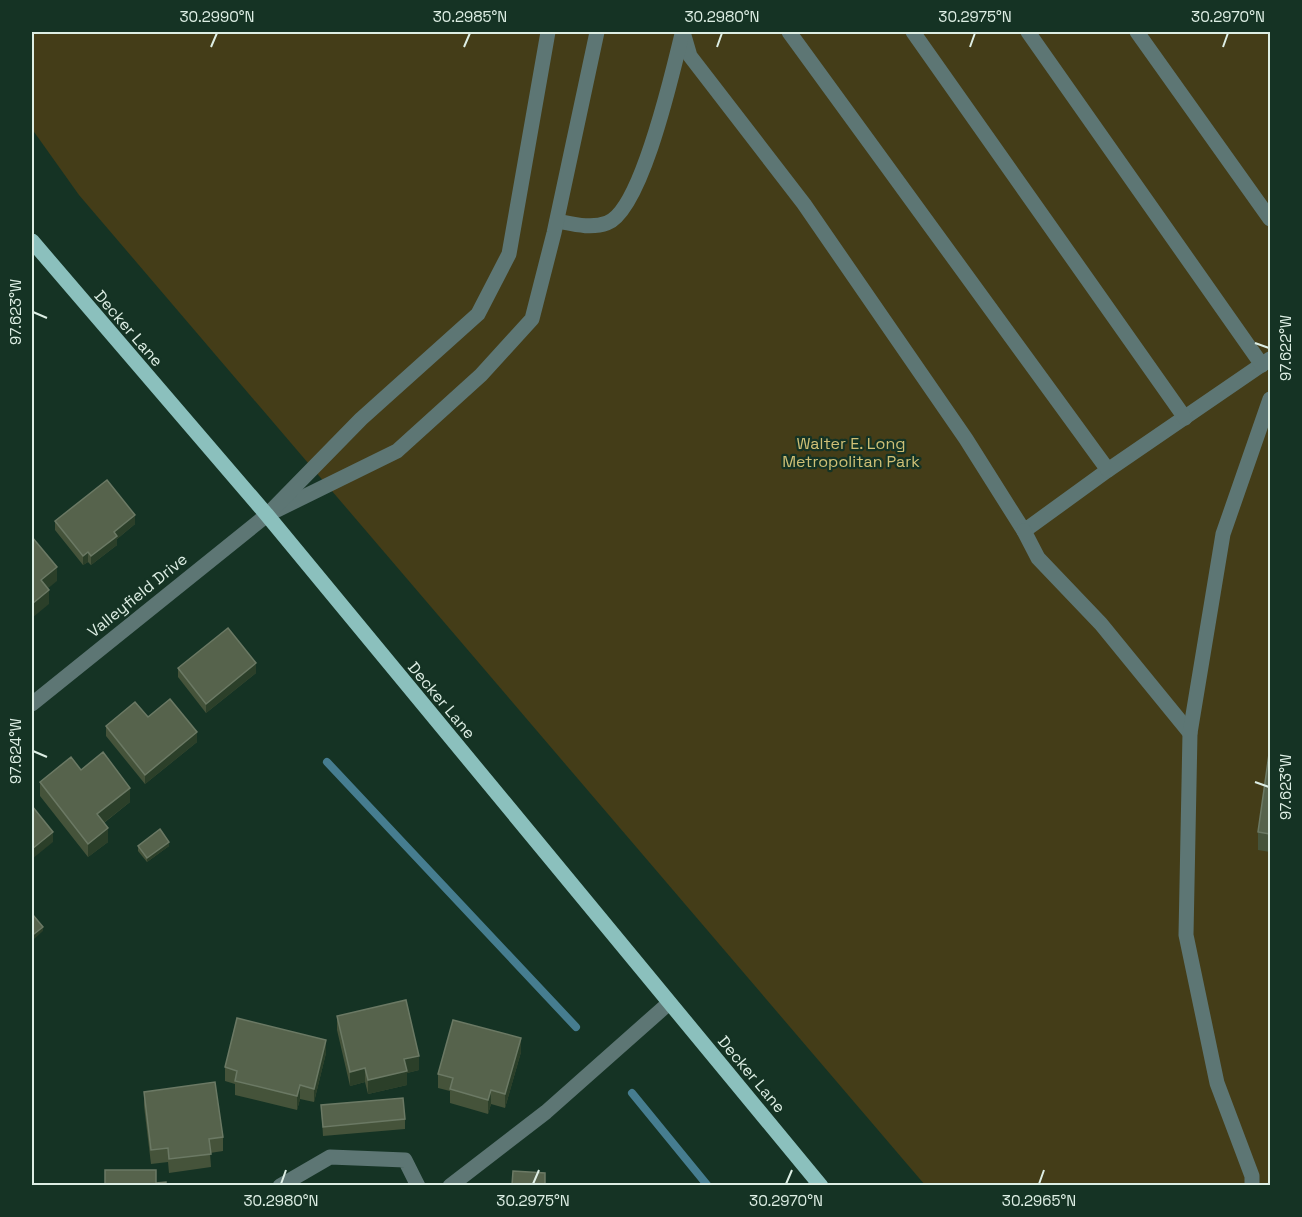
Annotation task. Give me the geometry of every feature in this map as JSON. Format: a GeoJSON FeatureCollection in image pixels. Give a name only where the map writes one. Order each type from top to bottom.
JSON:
{"type":"FeatureCollection","features":[{"type":"Feature","properties":{"kind":"main road","name":"Decker Lane"},"geometry":{"type":"LineString","coordinates":[[32,241],[267,515],[669,1004],[821,1185]]}},
{"type":"Feature","properties":{"kind":"street"},"geometry":{"type":"LineString","coordinates":[[267,515],[361,419],[478,314],[509,254],[548,32]]}},
{"type":"Feature","properties":{"kind":"street"},"geometry":{"type":"LineString","coordinates":[[267,515],[397,451],[481,375],[532,319],[557,221],[597,32]]}},
{"type":"Feature","properties":{"kind":"street"},"geometry":{"type":"LineString","coordinates":[[557,221],[585,226],[608,223],[621,211],[644,167],[661,118],[683,32]]}},
{"type":"Feature","properties":{"kind":"street"},"geometry":{"type":"LineString","coordinates":[[683,32],[690,56],[804,204],[966,439],[1024,531],[1038,558],[1101,624],[1190,733]]}},
{"type":"Feature","properties":{"kind":"street"},"geometry":{"type":"LineString","coordinates":[[789,32],[1108,471]]}},
{"type":"Feature","properties":{"kind":"street"},"geometry":{"type":"LineString","coordinates":[[913,32],[1185,418]]}},
{"type":"Feature","properties":{"kind":"street"},"geometry":{"type":"LineString","coordinates":[[1024,531],[1266,362],[1028,32]]}},
{"type":"Feature","properties":{"kind":"street"},"geometry":{"type":"LineString","coordinates":[[1137,32],[1270,219]]}},
{"type":"Feature","properties":{"kind":"street"},"geometry":{"type":"LineString","coordinates":[[1252,1185],[1252,1176],[1217,1083],[1186,935],[1190,733],[1223,534],[1270,399]]}},
{"type":"Feature","properties":{"kind":"street","name":"Valleyfield Drive"},"geometry":{"type":"LineString","coordinates":[[32,704],[267,515]]}},
{"type":"Feature","properties":{"kind":"street"},"geometry":{"type":"LineString","coordinates":[[450,1185],[546,1112],[669,1004]]}},
{"type":"Feature","properties":{"kind":"street"},"geometry":{"type":"LineString","coordinates":[[280,1185],[330,1157],[405,1160],[418,1185]]}},
{"type":"Feature","properties":{"kind":"green space","name":"Walter E. Long Metropolitan Park"},"geometry":{"type":"Polygon","coordinates":[[[32,32],[1270,32],[1270,1185],[925,1185],[79,195],[32,129],[32,32]]]}},
{"type":"Feature","properties":{"kind":"building"},"geometry":{"type":"Polygon","coordinates":[[[107,480],[135,515],[114,532],[117,536],[91,556],[88,552],[83,556],[55,521],[107,480]]]}},
{"type":"Feature","properties":{"kind":"building"},"geometry":{"type":"Polygon","coordinates":[[[32,537],[57,567],[41,580],[49,590],[32,604],[32,537]]]}},
{"type":"Feature","properties":{"kind":"building"},"geometry":{"type":"Polygon","coordinates":[[[228,628],[256,663],[206,704],[178,668],[228,628]]]}},
{"type":"Feature","properties":{"kind":"building"},"geometry":{"type":"Polygon","coordinates":[[[170,699],[197,732],[145,775],[106,726],[135,702],[148,717],[170,699]]]}},
{"type":"Feature","properties":{"kind":"building"},"geometry":{"type":"Polygon","coordinates":[[[1270,747],[1270,834],[1258,832],[1270,747]]]}},
{"type":"Feature","properties":{"kind":"building"},"geometry":{"type":"Polygon","coordinates":[[[103,752],[130,788],[97,814],[108,828],[88,844],[40,782],[71,757],[81,770],[103,752]]]}},
{"type":"Feature","properties":{"kind":"building"},"geometry":{"type":"Polygon","coordinates":[[[32,806],[53,832],[32,849],[32,806]]]}},
{"type":"Feature","properties":{"kind":"building"},"geometry":{"type":"Polygon","coordinates":[[[160,829],[169,842],[147,858],[138,846],[160,829]]]}},
{"type":"Feature","properties":{"kind":"building"},"geometry":{"type":"Polygon","coordinates":[[[33,915],[43,927],[34,934],[32,931],[33,915]]]}},
{"type":"Feature","properties":{"kind":"building"},"geometry":{"type":"Polygon","coordinates":[[[406,1000],[419,1056],[404,1059],[407,1071],[368,1080],[365,1068],[350,1072],[337,1016],[406,1000]]]}},
{"type":"Feature","properties":{"kind":"building"},"geometry":{"type":"Polygon","coordinates":[[[237,1018],[326,1040],[314,1089],[300,1085],[297,1096],[235,1081],[237,1071],[225,1067],[237,1018]]]}},
{"type":"Feature","properties":{"kind":"building"},"geometry":{"type":"Polygon","coordinates":[[[453,1020],[521,1038],[505,1094],[491,1090],[488,1100],[450,1089],[453,1078],[438,1074],[453,1020]]]}},
{"type":"Feature","properties":{"kind":"building"},"geometry":{"type":"Polygon","coordinates":[[[215,1082],[223,1137],[209,1139],[211,1154],[169,1159],[168,1148],[151,1150],[144,1092],[215,1082]]]}},
{"type":"Feature","properties":{"kind":"building"},"geometry":{"type":"Polygon","coordinates":[[[403,1098],[405,1119],[323,1127],[321,1105],[403,1098]]]}},
{"type":"Feature","properties":{"kind":"building"},"geometry":{"type":"Polygon","coordinates":[[[105,1170],[156,1170],[156,1183],[166,1182],[166,1185],[105,1185],[105,1170]]]}},
{"type":"Feature","properties":{"kind":"building"},"geometry":{"type":"Polygon","coordinates":[[[513,1171],[545,1173],[545,1185],[512,1185],[513,1171]]]}},
{"type":"Feature","properties":{"kind":"waterway"},"geometry":{"type":"LineString","coordinates":[[327,762],[576,1027]]}},
{"type":"Feature","properties":{"kind":"waterway"},"geometry":{"type":"LineString","coordinates":[[632,1093],[708,1186]]}}]}
